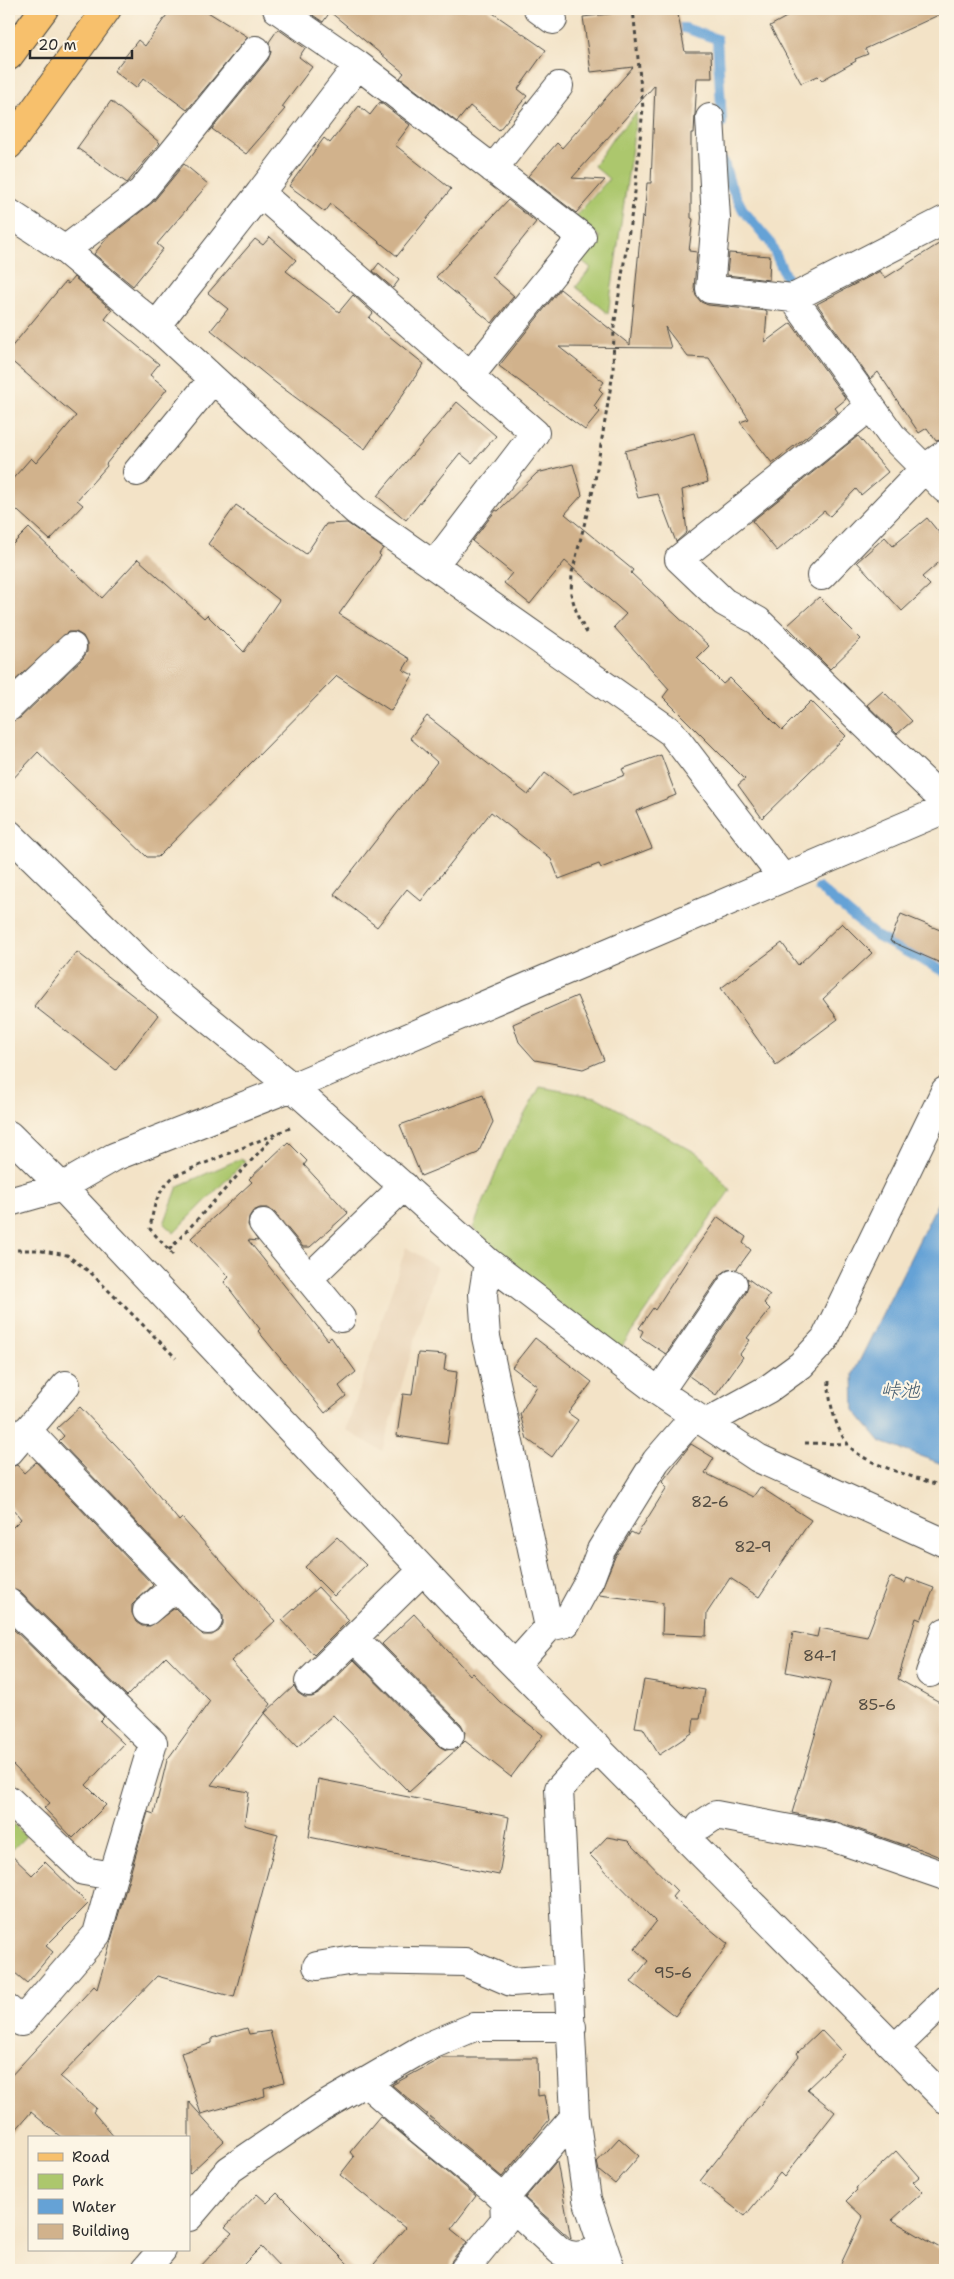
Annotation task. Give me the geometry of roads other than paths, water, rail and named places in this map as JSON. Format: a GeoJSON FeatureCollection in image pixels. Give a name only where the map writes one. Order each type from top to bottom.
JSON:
{"type":"FeatureCollection","features":[{"type":"Feature","properties":{"kind":"main road"},"geometry":{"type":"LineString","coordinates":[[9,56],[44,9]]}},
{"type":"Feature","properties":{"kind":"main road"},"geometry":{"type":"LineString","coordinates":[[9,144],[107,9]]}},
{"type":"Feature","properties":{"kind":"street"},"geometry":{"type":"LineString","coordinates":[[277,9],[358,65],[582,237],[469,378]]}},
{"type":"Feature","properties":{"kind":"street"},"geometry":{"type":"LineString","coordinates":[[65,250],[141,192],[256,50]]}},
{"type":"Feature","properties":{"kind":"street"},"geometry":{"type":"LineString","coordinates":[[156,326],[358,65]]}},
{"type":"Feature","properties":{"kind":"street"},"geometry":{"type":"LineString","coordinates":[[493,168],[559,86]]}},
{"type":"Feature","properties":{"kind":"street"},"geometry":{"type":"LineString","coordinates":[[710,118],[703,196],[716,218],[710,289],[793,298],[945,220]]}},
{"type":"Feature","properties":{"kind":"street"},"geometry":{"type":"LineString","coordinates":[[260,193],[469,378],[535,433],[434,565]]}},
{"type":"Feature","properties":{"kind":"street"},"geometry":{"type":"LineString","coordinates":[[9,213],[65,250],[156,326],[355,510],[671,732],[782,877]]}},
{"type":"Feature","properties":{"kind":"street"},"geometry":{"type":"LineString","coordinates":[[793,298],[892,436],[935,461],[945,489]]}},
{"type":"Feature","properties":{"kind":"street"},"geometry":{"type":"LineString","coordinates":[[137,472],[213,379]]}},
{"type":"Feature","properties":{"kind":"street"},"geometry":{"type":"LineString","coordinates":[[871,406],[679,559],[724,602],[758,621],[945,802]]}},
{"type":"Feature","properties":{"kind":"street"},"geometry":{"type":"LineString","coordinates":[[821,576],[935,461]]}},
{"type":"Feature","properties":{"kind":"street"},"geometry":{"type":"LineString","coordinates":[[9,707],[72,647]]}},
{"type":"Feature","properties":{"kind":"street"},"geometry":{"type":"LineString","coordinates":[[9,1202],[62,1186],[114,1158],[292,1087],[945,809]]}},
{"type":"Feature","properties":{"kind":"street"},"geometry":{"type":"LineString","coordinates":[[13,848],[150,972],[292,1087],[488,1262],[659,1392],[758,1458],[945,1543]]}},
{"type":"Feature","properties":{"kind":"street"},"geometry":{"type":"LineString","coordinates":[[515,1665],[549,1627],[566,1623],[590,1579],[601,1550],[656,1462],[700,1419],[768,1389],[801,1365],[826,1339],[945,1092]]}},
{"type":"Feature","properties":{"kind":"street"},"geometry":{"type":"LineString","coordinates":[[9,1135],[62,1186],[423,1570],[515,1665],[945,2099]]}},
{"type":"Feature","properties":{"kind":"street"},"geometry":{"type":"LineString","coordinates":[[309,1278],[404,1186]]}},
{"type":"Feature","properties":{"kind":"street"},"geometry":{"type":"LineString","coordinates":[[264,1223],[341,1318]]}},
{"type":"Feature","properties":{"kind":"street"},"geometry":{"type":"LineString","coordinates":[[488,1262],[483,1294],[486,1337],[549,1627]]}},
{"type":"Feature","properties":{"kind":"street"},"geometry":{"type":"LineString","coordinates":[[659,1392],[733,1284]]}},
{"type":"Feature","properties":{"kind":"street"},"geometry":{"type":"LineString","coordinates":[[9,1452],[66,1385]]}},
{"type":"Feature","properties":{"kind":"street"},"geometry":{"type":"LineString","coordinates":[[27,1430],[208,1620]]}},
{"type":"Feature","properties":{"kind":"street"},"geometry":{"type":"LineString","coordinates":[[309,1682],[355,1639],[423,1570]]}},
{"type":"Feature","properties":{"kind":"street"},"geometry":{"type":"LineString","coordinates":[[147,1611],[175,1587]]}},
{"type":"Feature","properties":{"kind":"street"},"geometry":{"type":"LineString","coordinates":[[9,1603],[152,1743],[97,1934],[21,2022],[9,2010]]}},
{"type":"Feature","properties":{"kind":"street"},"geometry":{"type":"LineString","coordinates":[[930,1673],[945,1632]]}},
{"type":"Feature","properties":{"kind":"street"},"geometry":{"type":"LineString","coordinates":[[355,1639],[450,1735]]}},
{"type":"Feature","properties":{"kind":"street"},"geometry":{"type":"LineString","coordinates":[[365,2082],[504,2199],[531,2226],[569,2257],[607,2260],[587,2199],[576,2116],[559,1789],[598,1747]]}},
{"type":"Feature","properties":{"kind":"street"},"geometry":{"type":"LineString","coordinates":[[9,1800],[84,1871],[113,1876]]}},
{"type":"Feature","properties":{"kind":"street"},"geometry":{"type":"LineString","coordinates":[[701,1825],[716,1815],[832,1837],[945,1876]]}},
{"type":"Feature","properties":{"kind":"street"},"geometry":{"type":"LineString","coordinates":[[318,1966],[354,1960],[465,1962],[511,1982],[569,1978]]}},
{"type":"Feature","properties":{"kind":"street"},"geometry":{"type":"LineString","coordinates":[[895,2048],[945,2000]]}},
{"type":"Feature","properties":{"kind":"street"},"geometry":{"type":"LineString","coordinates":[[190,2216],[229,2170],[319,2109],[422,2049],[474,2027],[572,2027]]}},
{"type":"Feature","properties":{"kind":"street"},"geometry":{"type":"LineString","coordinates":[[464,2270],[506,2220],[504,2199],[576,2116]]}},
{"type":"Feature","properties":{"kind":"street"},"geometry":{"type":"LineString","coordinates":[[145,2270],[160,2252]]}},
{"type":"Feature","properties":{"kind":"water","name":"峠池"},"geometry":{"type":"Polygon","coordinates":[[[945,1188],[945,1465],[881,1442],[854,1410],[853,1374],[945,1188]]]}},
{"type":"Feature","properties":{"kind":"waterway"},"geometry":{"type":"LineString","coordinates":[[667,28],[685,28],[717,39],[722,123]]}},
{"type":"Feature","properties":{"kind":"waterway"},"geometry":{"type":"LineString","coordinates":[[724,162],[730,184],[743,210],[770,242],[790,286]]}},
{"type":"Feature","properties":{"kind":"waterway"},"geometry":{"type":"LineString","coordinates":[[819,888],[876,936],[945,972]]}}]}
